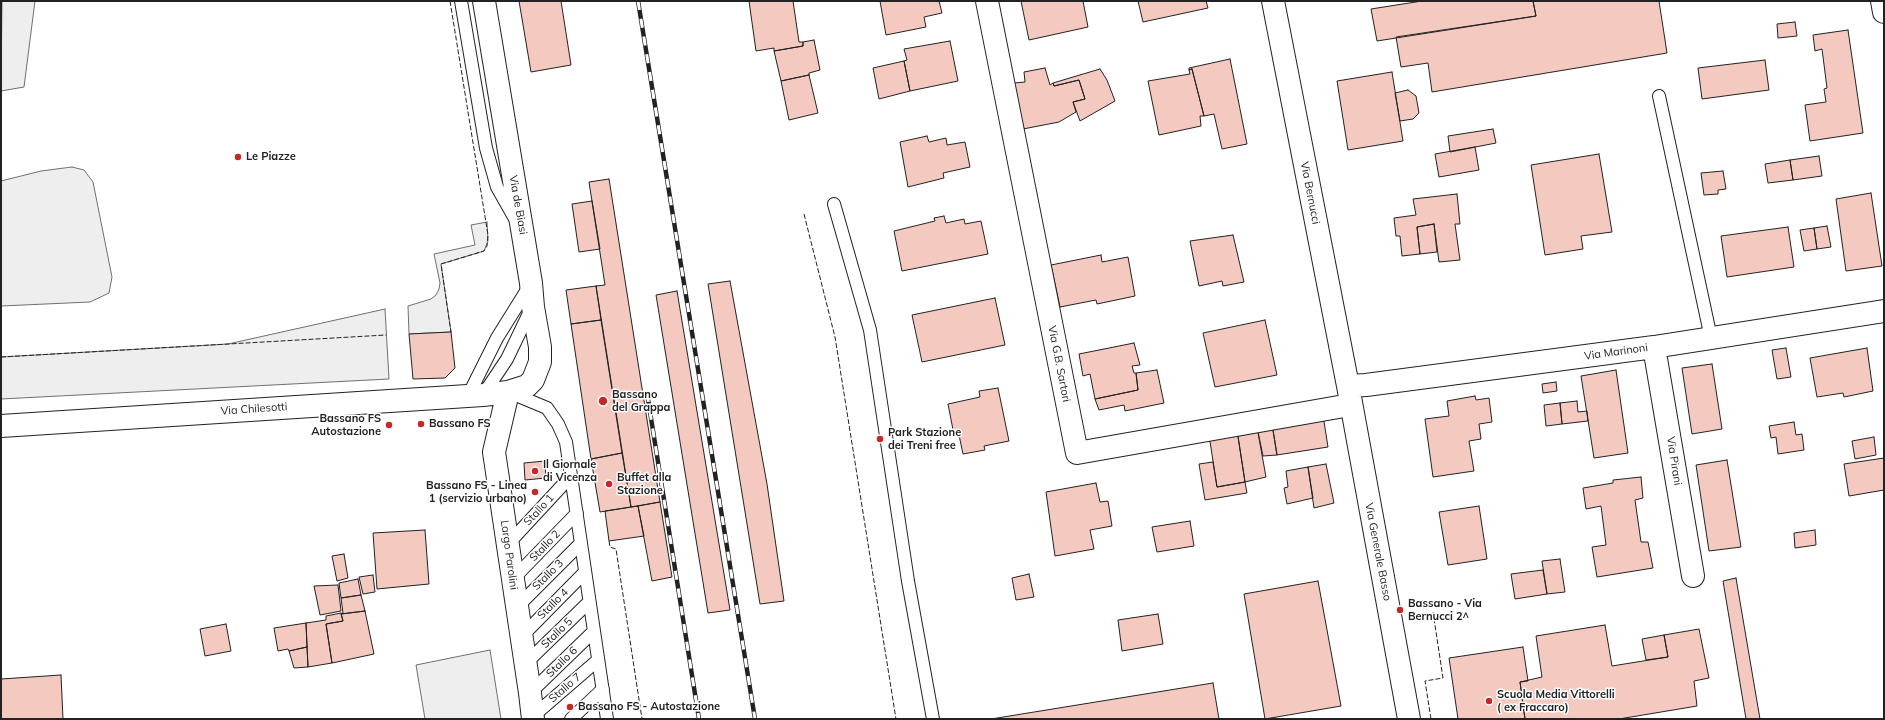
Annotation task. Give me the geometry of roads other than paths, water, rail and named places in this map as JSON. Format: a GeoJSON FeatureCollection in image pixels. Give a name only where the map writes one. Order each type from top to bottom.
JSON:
{"type":"FeatureCollection","features":[{"type":"Feature","properties":{"kind":"street","name":"Via de Biasi"},"geometry":{"type":"LineString","coordinates":[[484,1],[531,282],[533,306],[540,347],[540,362],[533,380],[526,386],[508,392]]}},
{"type":"Feature","properties":{"kind":"street","name":"Via G.B. Sartori"},"geometry":{"type":"LineString","coordinates":[[987,1],[1077,454],[1349,395]]}},
{"type":"Feature","properties":{"kind":"street","name":"Via Bernucci"},"geometry":{"type":"LineString","coordinates":[[1273,1],[1349,395]]}},
{"type":"Feature","properties":{"kind":"street"},"geometry":{"type":"LineString","coordinates":[[1882,1],[1884,12]]}},
{"type":"Feature","properties":{"kind":"street","name":"Via Marinoni"},"geometry":{"type":"LineString","coordinates":[[1349,395],[1884,311]]}},
{"type":"Feature","properties":{"kind":"street","name":"Via Pirani"},"geometry":{"type":"LineString","coordinates":[[1654,347],[1693,576]]}},
{"type":"Feature","properties":{"kind":"street","name":"Via Chilesotti"},"geometry":{"type":"LineString","coordinates":[[1,426],[508,392]]}},
{"type":"Feature","properties":{"kind":"street","name":"Largo Parolini"},"geometry":{"type":"LineString","coordinates":[[508,392],[494,452],[533,718]]}},
{"type":"Feature","properties":{"kind":"street","name":"Via Generale Basso"},"geometry":{"type":"LineString","coordinates":[[1349,395],[1409,719]]}},
{"type":"Feature","properties":{"kind":"lane"},"geometry":{"type":"LineString","coordinates":[[461,1],[486,148],[497,187],[522,230]]}},
{"type":"Feature","properties":{"kind":"lane"},"geometry":{"type":"LineString","coordinates":[[1659,96],[1711,338]]}},
{"type":"Feature","properties":{"kind":"lane"},"geometry":{"type":"LineString","coordinates":[[834,204],[870,330],[908,581],[933,719]]}},
{"type":"Feature","properties":{"kind":"lane"},"geometry":{"type":"LineString","coordinates":[[476,395],[496,338],[531,282]]}},
{"type":"Feature","properties":{"kind":"lane"},"geometry":{"type":"LineString","coordinates":[[476,395],[506,360],[533,306]]}},
{"type":"Feature","properties":{"kind":"lane"},"geometry":{"type":"LineString","coordinates":[[508,392],[546,408],[558,424],[566,442],[607,719]]}},
{"type":"Feature","properties":{"kind":"lane","name":"Stallo 1"},"geometry":{"type":"LineString","coordinates":[[508,544],[571,476]]}},
{"type":"Feature","properties":{"kind":"lane","name":"Stallo 2"},"geometry":{"type":"LineString","coordinates":[[513,579],[576,513]]}},
{"type":"Feature","properties":{"kind":"lane","name":"Stallo 3"},"geometry":{"type":"LineString","coordinates":[[516,607],[580,544]]}},
{"type":"Feature","properties":{"kind":"lane","name":"Stallo 4"},"geometry":{"type":"LineString","coordinates":[[522,636],[585,572]]}},
{"type":"Feature","properties":{"kind":"lane","name":"Stallo 5"},"geometry":{"type":"LineString","coordinates":[[525,664],[589,602]]}},
{"type":"Feature","properties":{"kind":"lane","name":"Stallo 6"},"geometry":{"type":"LineString","coordinates":[[530,693],[594,631]]}},
{"type":"Feature","properties":{"kind":"lane","name":"Stallo 7"},"geometry":{"type":"LineString","coordinates":[[533,718],[598,660]]}},
{"type":"Feature","properties":{"kind":"lane"},"geometry":{"type":"LineString","coordinates":[[571,719],[603,689]]}},
{"type":"Feature","properties":{"kind":"railway"},"geometry":{"type":"LineString","coordinates":[[638,1],[755,719]]}},
{"type":"Feature","properties":{"kind":"railway"},"geometry":{"type":"LineString","coordinates":[[647,393],[699,719]]}},
{"type":"Feature","properties":{"kind":"place","name":"Le Piazze"},"geometry":{"type":"Point","coordinates":[238,157]}},
{"type":"Feature","properties":{"kind":"place","name":"Bassano del Grappa"},"geometry":{"type":"Point","coordinates":[603,401]}},
{"type":"Feature","properties":{"kind":"place","name":"Bassano FS"},"geometry":{"type":"Point","coordinates":[421,424]}},
{"type":"Feature","properties":{"kind":"place","name":"Bassano FS Autostazione"},"geometry":{"type":"Point","coordinates":[389,425]}},
{"type":"Feature","properties":{"kind":"place","name":"Park Stazione dei Treni free"},"geometry":{"type":"Point","coordinates":[880,439]}},
{"type":"Feature","properties":{"kind":"place","name":"Il Giornale di Vicenza"},"geometry":{"type":"Point","coordinates":[535,471]}},
{"type":"Feature","properties":{"kind":"place","name":"Buffet alla Stazione"},"geometry":{"type":"Point","coordinates":[609,484]}},
{"type":"Feature","properties":{"kind":"place","name":"Bassano FS - Linea 1 (servizio urbano)"},"geometry":{"type":"Point","coordinates":[535,492]}},
{"type":"Feature","properties":{"kind":"place","name":"Bassano - Via Bernucci 2^"},"geometry":{"type":"Point","coordinates":[1400,610]}},
{"type":"Feature","properties":{"kind":"place","name":"Scuola Media Vittorelli ( ex Fraccaro)"},"geometry":{"type":"Point","coordinates":[1489,701]}},
{"type":"Feature","properties":{"kind":"place","name":"Bassano FS - Autostazione"},"geometry":{"type":"Point","coordinates":[570,707]}}]}
